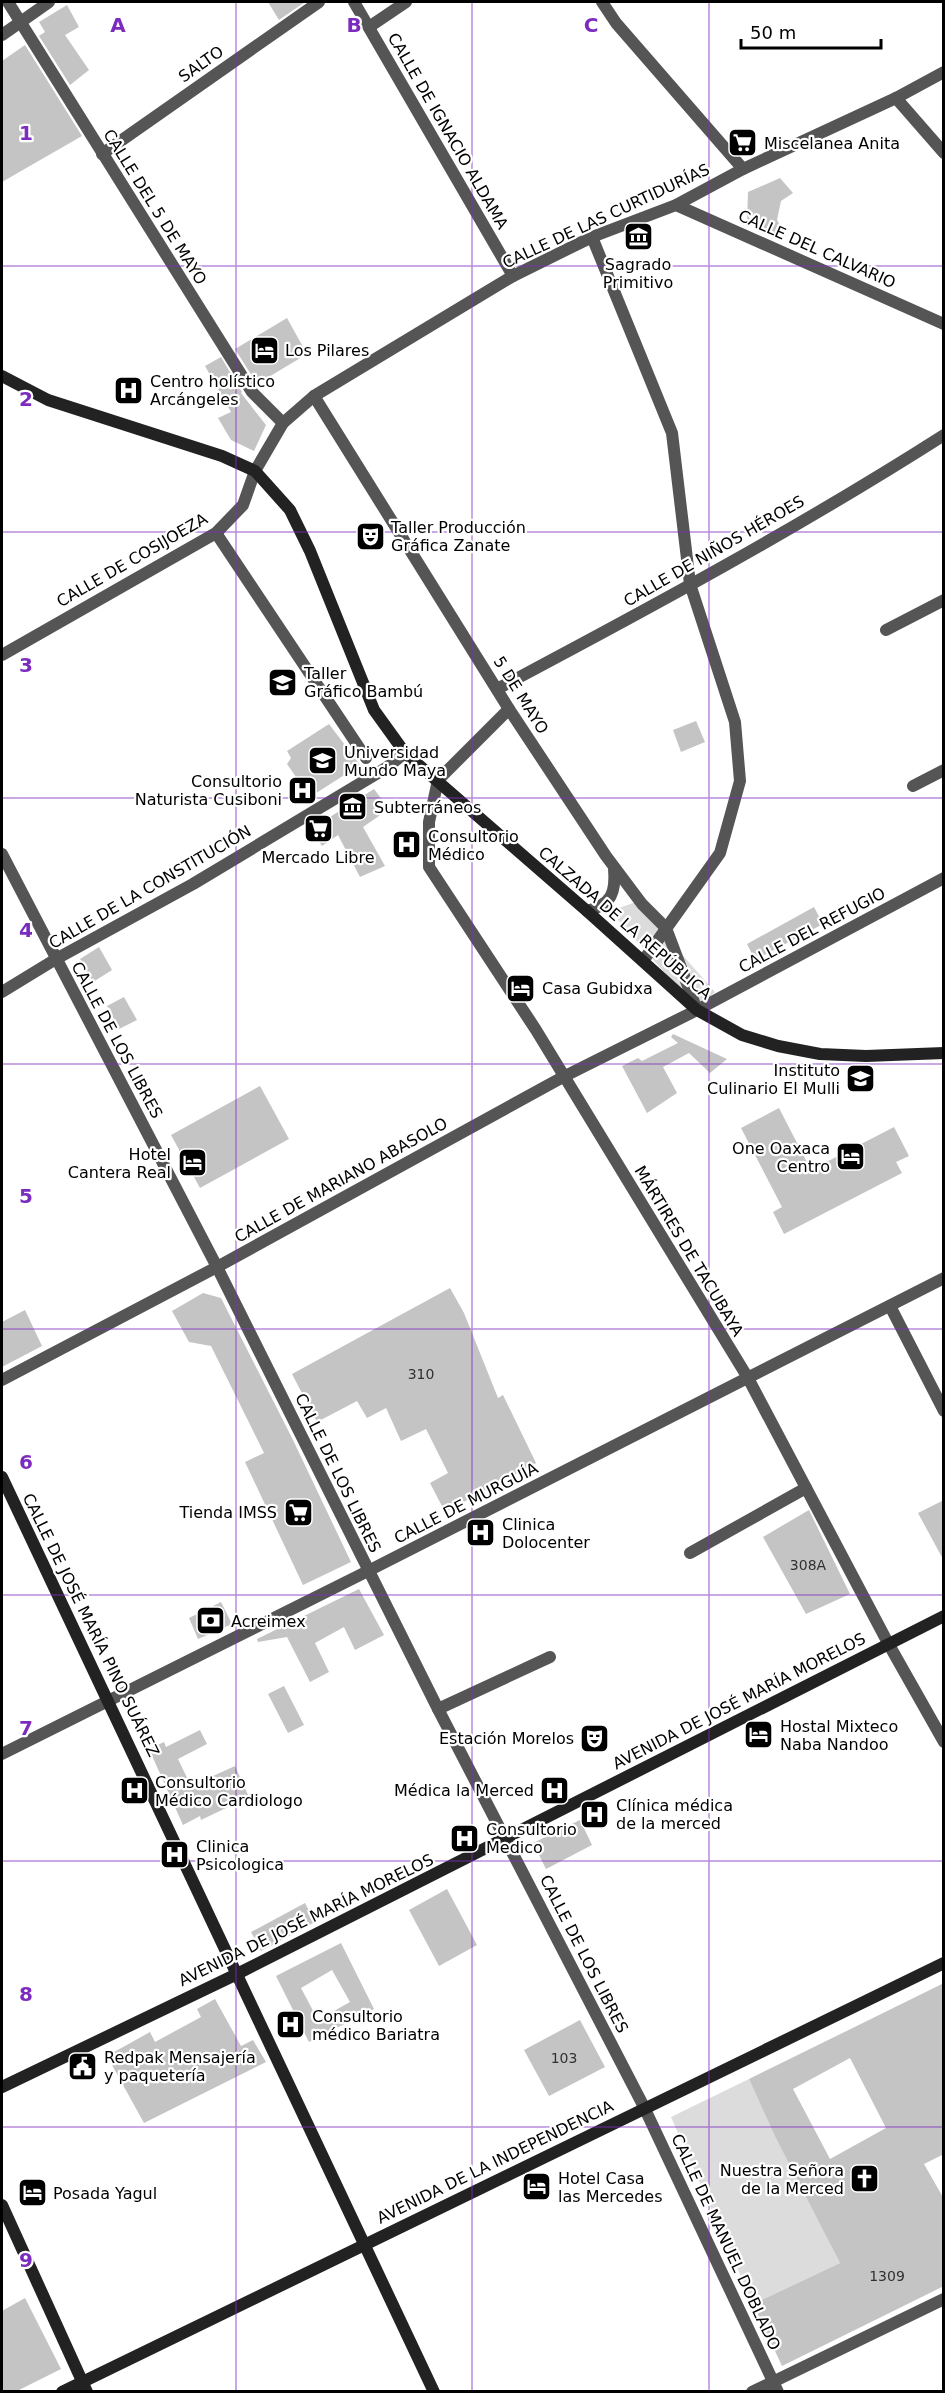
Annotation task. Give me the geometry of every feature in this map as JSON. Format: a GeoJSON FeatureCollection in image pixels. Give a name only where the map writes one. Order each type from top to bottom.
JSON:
{"type":"FeatureCollection","features":[{"type":"Feature","properties":{"kind":"main road","name":"CALZADA DE LA REPÚBLICA"},"geometry":{"type":"LineString","coordinates":[[2,376],[48,400],[222,456],[255,471],[290,510],[374,710],[405,753],[697,1010],[742,1035],[778,1046],[820,1054],[866,1056],[944,1053]]}},
{"type":"Feature","properties":{"kind":"main road","name":"CALLE DE JOSÉ MARÍA PINO SUÁREZ"},"geometry":{"type":"LineString","coordinates":[[2,1477],[434,2391]]}},
{"type":"Feature","properties":{"kind":"main road","name":"AVENIDA DE JOSÉ MARÍA MORELOS"},"geometry":{"type":"LineString","coordinates":[[2,2086],[237,1974],[944,1616]]}},
{"type":"Feature","properties":{"kind":"main road","name":"AVENIDA DE LA INDEPENDENCIA"},"geometry":{"type":"LineString","coordinates":[[62,2391],[83,2384],[363,2244],[944,1964]]}},
{"type":"Feature","properties":{"kind":"main road"},"geometry":{"type":"LineString","coordinates":[[2,2205],[83,2384]]}},
{"type":"Feature","properties":{"kind":"street","name":"CALLE DEL 5 DE MAYO"},"geometry":{"type":"LineString","coordinates":[[8,2],[252,392],[283,423]]}},
{"type":"Feature","properties":{"kind":"street"},"geometry":{"type":"LineString","coordinates":[[2,35],[49,2]]}},
{"type":"Feature","properties":{"kind":"street","name":"SALTO"},"geometry":{"type":"LineString","coordinates":[[102,154],[319,2]]}},
{"type":"Feature","properties":{"kind":"street","name":"CALLE DE IGNACIO ALDAMA"},"geometry":{"type":"LineString","coordinates":[[354,2],[513,276]]}},
{"type":"Feature","properties":{"kind":"street"},"geometry":{"type":"LineString","coordinates":[[369,27],[406,2]]}},
{"type":"Feature","properties":{"kind":"street"},"geometry":{"type":"LineString","coordinates":[[602,2],[616,23],[743,169]]}},
{"type":"Feature","properties":{"kind":"street","name":"CALLE DE LAS CURTIDURÍAS"},"geometry":{"type":"LineString","coordinates":[[255,471],[283,423],[314,396],[513,276],[592,237],[676,205],[743,169],[896,98],[944,72]]}},
{"type":"Feature","properties":{"kind":"street"},"geometry":{"type":"LineString","coordinates":[[896,98],[944,153]]}},
{"type":"Feature","properties":{"kind":"street","name":"CALLE DEL CALVARIO"},"geometry":{"type":"LineString","coordinates":[[676,205],[944,324]]}},
{"type":"Feature","properties":{"kind":"street"},"geometry":{"type":"LineString","coordinates":[[592,237],[672,433],[690,584],[735,722],[740,781],[720,853],[643,961]]}},
{"type":"Feature","properties":{"kind":"street","name":"5 DE MAYO"},"geometry":{"type":"LineString","coordinates":[[314,396],[509,709],[614,867],[642,904],[666,928],[697,1010]]}},
{"type":"Feature","properties":{"kind":"street","name":"CALLE DE NIÑOS HÉROES"},"geometry":{"type":"LineString","coordinates":[[497,689],[690,584],[874,479],[944,435]]}},
{"type":"Feature","properties":{"kind":"street","name":"CALLE DE COSIJOEZA"},"geometry":{"type":"LineString","coordinates":[[2,655],[216,533],[243,505],[255,471]]}},
{"type":"Feature","properties":{"kind":"street"},"geometry":{"type":"LineString","coordinates":[[216,533],[366,758]]}},
{"type":"Feature","properties":{"kind":"street"},"geometry":{"type":"LineString","coordinates":[[886,630],[944,600]]}},
{"type":"Feature","properties":{"kind":"street"},"geometry":{"type":"LineString","coordinates":[[438,780],[509,709]]}},
{"type":"Feature","properties":{"kind":"street","name":"CALLE DE LA CONSTITUCIÓN"},"geometry":{"type":"LineString","coordinates":[[2,992],[56,959],[193,884],[386,768],[405,753]]}},
{"type":"Feature","properties":{"kind":"street"},"geometry":{"type":"LineString","coordinates":[[913,786],[944,770]]}},
{"type":"Feature","properties":{"kind":"street","name":"MÁRTIRES DE TACUBAYA"},"geometry":{"type":"LineString","coordinates":[[438,780],[429,822],[429,867],[536,1030],[748,1378],[888,1643],[944,1742]]}},
{"type":"Feature","properties":{"kind":"street","name":"CALLE DE LOS LIBRES"},"geometry":{"type":"LineString","coordinates":[[2,854],[217,1267],[438,1709],[644,2108]]}},
{"type":"Feature","properties":{"kind":"street"},"geometry":{"type":"LineString","coordinates":[[587,911],[602,907],[611,897],[615,881],[614,867]]}},
{"type":"Feature","properties":{"kind":"street","name":"CALLE DEL REFUGIO"},"geometry":{"type":"LineString","coordinates":[[697,1010],[944,878]]}},
{"type":"Feature","properties":{"kind":"street","name":"CALLE DE MARIANO ABASOLO"},"geometry":{"type":"LineString","coordinates":[[2,1380],[217,1267],[563,1077],[697,1010]]}},
{"type":"Feature","properties":{"kind":"street","name":"CALLE DE MURGUÍA"},"geometry":{"type":"LineString","coordinates":[[2,1754],[944,1278]]}},
{"type":"Feature","properties":{"kind":"street"},"geometry":{"type":"LineString","coordinates":[[890,1306],[944,1411]]}},
{"type":"Feature","properties":{"kind":"street"},"geometry":{"type":"LineString","coordinates":[[690,1553],[806,1488]]}},
{"type":"Feature","properties":{"kind":"street"},"geometry":{"type":"LineString","coordinates":[[438,1709],[550,1657]]}},
{"type":"Feature","properties":{"kind":"street","name":"CALLE DE MANUEL DOBLADO"},"geometry":{"type":"LineString","coordinates":[[644,2108],[776,2386]]}},
{"type":"Feature","properties":{"kind":"street"},"geometry":{"type":"LineString","coordinates":[[752,2391],[776,2386],[944,2299]]}},
{"type":"Feature","properties":{"kind":"shaded area"},"geometry":{"type":"Polygon","coordinates":[[[636,902],[715,992],[696,1008],[610,911],[636,902]]]}},
{"type":"Feature","properties":{"kind":"shaded area"},"geometry":{"type":"Polygon","coordinates":[[[749,2079],[840,2263],[753,2304],[671,2117],[749,2079]]]}},
{"type":"Feature","properties":{"kind":"building"},"geometry":{"type":"Polygon","coordinates":[[[268,2],[305,2],[279,20],[268,2]]]}},
{"type":"Feature","properties":{"kind":"building"},"geometry":{"type":"Polygon","coordinates":[[[67,5],[79,27],[65,35],[89,70],[70,85],[39,36],[45,32],[39,22],[67,5]]]}},
{"type":"Feature","properties":{"kind":"building"},"geometry":{"type":"Polygon","coordinates":[[[25,45],[82,136],[2,182],[2,61],[25,45]]]}},
{"type":"Feature","properties":{"kind":"building"},"geometry":{"type":"Polygon","coordinates":[[[780,178],[793,193],[781,201],[777,220],[786,236],[747,223],[748,192],[780,178]]]}},
{"type":"Feature","properties":{"kind":"building"},"geometry":{"type":"Polygon","coordinates":[[[287,318],[307,354],[257,384],[235,349],[287,318]]]}},
{"type":"Feature","properties":{"kind":"building"},"geometry":{"type":"Polygon","coordinates":[[[221,357],[241,393],[266,425],[254,451],[231,440],[218,418],[231,412],[205,366],[221,357]]]}},
{"type":"Feature","properties":{"kind":"building"},"geometry":{"type":"Polygon","coordinates":[[[696,721],[705,742],[681,752],[673,730],[696,721]]]}},
{"type":"Feature","properties":{"kind":"building","name":"Universidad Mundo Maya"},"geometry":{"type":"Polygon","coordinates":[[[329,724],[360,765],[310,797],[287,764],[291,758],[287,751],[329,724]]]}},
{"type":"Feature","properties":{"kind":"building"},"geometry":{"type":"Polygon","coordinates":[[[374,789],[389,809],[363,827],[385,866],[360,877],[338,835],[322,846],[311,829],[374,789]]]}},
{"type":"Feature","properties":{"kind":"building"},"geometry":{"type":"Polygon","coordinates":[[[814,907],[823,924],[755,960],[747,944],[814,907]]]}},
{"type":"Feature","properties":{"kind":"building"},"geometry":{"type":"Polygon","coordinates":[[[99,947],[112,970],[93,982],[80,959],[99,947]]]}},
{"type":"Feature","properties":{"kind":"building"},"geometry":{"type":"Polygon","coordinates":[[[124,997],[137,1020],[119,1029],[107,1006],[124,997]]]}},
{"type":"Feature","properties":{"kind":"building"},"geometry":{"type":"Polygon","coordinates":[[[673,1034],[727,1059],[710,1073],[689,1053],[663,1067],[677,1093],[647,1113],[622,1066],[638,1058],[642,1061],[678,1043],[671,1037],[673,1034]]]}},
{"type":"Feature","properties":{"kind":"building"},"geometry":{"type":"Polygon","coordinates":[[[260,1086],[289,1139],[200,1188],[171,1135],[260,1086]]]}},
{"type":"Feature","properties":{"kind":"building"},"geometry":{"type":"Polygon","coordinates":[[[779,1108],[811,1170],[894,1127],[909,1156],[896,1162],[902,1173],[784,1234],[773,1212],[782,1207],[741,1128],[779,1108]]]}},
{"type":"Feature","properties":{"kind":"building"},"geometry":{"type":"Polygon","coordinates":[[[450,1288],[464,1313],[498,1398],[503,1395],[536,1463],[445,1512],[430,1483],[448,1473],[426,1429],[401,1441],[386,1408],[367,1418],[357,1401],[317,1422],[292,1374],[450,1288]]]}},
{"type":"Feature","properties":{"kind":"building"},"geometry":{"type":"Polygon","coordinates":[[[203,1293],[221,1298],[293,1440],[351,1562],[303,1585],[245,1462],[264,1453],[211,1346],[189,1342],[172,1311],[203,1293]]]}},
{"type":"Feature","properties":{"kind":"building"},"geometry":{"type":"Polygon","coordinates":[[[25,1310],[42,1346],[2,1367],[2,1322],[25,1310]]]}},
{"type":"Feature","properties":{"kind":"building"},"geometry":{"type":"Polygon","coordinates":[[[944,1500],[944,1561],[918,1513],[944,1500]]]}},
{"type":"Feature","properties":{"kind":"building"},"geometry":{"type":"Polygon","coordinates":[[[809,1510],[850,1594],[806,1614],[763,1537],[809,1510]]]}},
{"type":"Feature","properties":{"kind":"building"},"geometry":{"type":"Polygon","coordinates":[[[359,1589],[384,1635],[355,1650],[344,1627],[315,1643],[329,1672],[310,1682],[287,1637],[258,1642],[257,1639],[359,1589]]]}},
{"type":"Feature","properties":{"kind":"building","name":"Acreimex"},"geometry":{"type":"Polygon","coordinates":[[[221,1602],[232,1624],[198,1639],[189,1618],[221,1602]]]}},
{"type":"Feature","properties":{"kind":"building"},"geometry":{"type":"Polygon","coordinates":[[[284,1686],[304,1725],[288,1733],[268,1694],[284,1686]]]}},
{"type":"Feature","properties":{"kind":"building"},"geometry":{"type":"Polygon","coordinates":[[[200,1730],[207,1744],[178,1759],[191,1786],[235,1766],[249,1797],[201,1820],[200,1816],[183,1825],[149,1749],[164,1742],[166,1747],[200,1730]]]}},
{"type":"Feature","properties":{"kind":"building"},"geometry":{"type":"Polygon","coordinates":[[[580,1820],[592,1845],[546,1869],[533,1843],[580,1820]]]}},
{"type":"Feature","properties":{"kind":"building"},"geometry":{"type":"Polygon","coordinates":[[[447,1889],[477,1945],[439,1966],[409,1910],[447,1889]]]}},
{"type":"Feature","properties":{"kind":"building"},"geometry":{"type":"Polygon","coordinates":[[[305,1903],[315,1922],[261,1951],[251,1932],[305,1903]]]}},
{"type":"Feature","properties":{"kind":"building"},"geometry":{"type":"Polygon","coordinates":[[[341,1943],[374,2009],[309,2042],[276,1976],[341,1943]],[[332,1970],[301,1988],[318,2020],[350,2002],[332,1970]]]}},
{"type":"Feature","properties":{"kind":"building"},"geometry":{"type":"Polygon","coordinates":[[[944,1983],[944,2154],[924,2164],[944,2199],[944,2286],[782,2366],[753,2304],[840,2263],[776,2138],[749,2079],[944,1983]],[[850,2058],[793,2089],[830,2159],[886,2128],[850,2058]]]}},
{"type":"Feature","properties":{"kind":"building"},"geometry":{"type":"Polygon","coordinates":[[[215,1999],[241,2046],[253,2040],[266,2062],[144,2123],[107,2056],[150,2032],[155,2042],[201,2017],[197,2009],[215,1999]]]}},
{"type":"Feature","properties":{"kind":"building"},"geometry":{"type":"Polygon","coordinates":[[[580,2020],[605,2067],[549,2096],[524,2050],[580,2020]]]}},
{"type":"Feature","properties":{"kind":"building"},"geometry":{"type":"Polygon","coordinates":[[[25,2298],[61,2369],[17,2391],[2,2391],[2,2311],[25,2298]]]}},
{"type":"Feature","properties":{"kind":"place","name":"Miscelanea Anita"},"geometry":{"type":"Point","coordinates":[743,143]}},
{"type":"Feature","properties":{"kind":"place","name":"Sagrado Primitivo"},"geometry":{"type":"Point","coordinates":[638,236]}},
{"type":"Feature","properties":{"kind":"place","name":"Los Pilares"},"geometry":{"type":"Point","coordinates":[264,350]}},
{"type":"Feature","properties":{"kind":"place","name":"Centro holístico Arcángeles"},"geometry":{"type":"Point","coordinates":[129,390]}},
{"type":"Feature","properties":{"kind":"place","name":"Taller Producción Gráfica Zanate"},"geometry":{"type":"Point","coordinates":[370,536]}},
{"type":"Feature","properties":{"kind":"place","name":"Taller Gráfico Bambú"},"geometry":{"type":"Point","coordinates":[283,682]}},
{"type":"Feature","properties":{"kind":"place","name":"Universidad Mundo Maya"},"geometry":{"type":"Point","coordinates":[323,761]}},
{"type":"Feature","properties":{"kind":"place","name":"Consultorio Naturista Cusiboni"},"geometry":{"type":"Point","coordinates":[303,790]}},
{"type":"Feature","properties":{"kind":"place","name":"Subterráneos"},"geometry":{"type":"Point","coordinates":[353,807]}},
{"type":"Feature","properties":{"kind":"place","name":"Mercado Libre"},"geometry":{"type":"Point","coordinates":[318,829]}},
{"type":"Feature","properties":{"kind":"place","name":"Consultorio Médico"},"geometry":{"type":"Point","coordinates":[407,845]}},
{"type":"Feature","properties":{"kind":"place","name":"Casa Gubidxa"},"geometry":{"type":"Point","coordinates":[521,988]}},
{"type":"Feature","properties":{"kind":"place","name":"Instituto Culinario El Mulli"},"geometry":{"type":"Point","coordinates":[861,1079]}},
{"type":"Feature","properties":{"kind":"place","name":"One Oaxaca Centro"},"geometry":{"type":"Point","coordinates":[851,1157]}},
{"type":"Feature","properties":{"kind":"place","name":"Hotel Cantera Real"},"geometry":{"type":"Point","coordinates":[192,1163]}},
{"type":"Feature","properties":{"kind":"place","name":"Tienda IMSS"},"geometry":{"type":"Point","coordinates":[298,1512]}},
{"type":"Feature","properties":{"kind":"place","name":"Clinica Dolocenter"},"geometry":{"type":"Point","coordinates":[481,1533]}},
{"type":"Feature","properties":{"kind":"place","name":"Acreimex"},"geometry":{"type":"Point","coordinates":[210,1621]}},
{"type":"Feature","properties":{"kind":"place","name":"Hostal Mixteco Naba Nandoo"},"geometry":{"type":"Point","coordinates":[759,1735]}},
{"type":"Feature","properties":{"kind":"place","name":"Estación Morelos"},"geometry":{"type":"Point","coordinates":[595,1738]}},
{"type":"Feature","properties":{"kind":"place","name":"Médica la Merced"},"geometry":{"type":"Point","coordinates":[555,1790]}},
{"type":"Feature","properties":{"kind":"place","name":"Consultorio Médico Cardiologo"},"geometry":{"type":"Point","coordinates":[134,1791]}},
{"type":"Feature","properties":{"kind":"place","name":"Clínica médica de la merced"},"geometry":{"type":"Point","coordinates":[595,1814]}},
{"type":"Feature","properties":{"kind":"place","name":"Consultorio Medico"},"geometry":{"type":"Point","coordinates":[465,1838]}},
{"type":"Feature","properties":{"kind":"place","name":"Clinica Psicologica"},"geometry":{"type":"Point","coordinates":[175,1855]}},
{"type":"Feature","properties":{"kind":"place","name":"Consultorio médico Bariatra"},"geometry":{"type":"Point","coordinates":[291,2025]}},
{"type":"Feature","properties":{"kind":"place","name":"Redpak Mensajería y paquetería"},"geometry":{"type":"Point","coordinates":[83,2066]}},
{"type":"Feature","properties":{"kind":"place","name":"Nuestra Señora de la Merced"},"geometry":{"type":"Point","coordinates":[865,2179]}},
{"type":"Feature","properties":{"kind":"place","name":"Hotel Casa las Mercedes"},"geometry":{"type":"Point","coordinates":[537,2187]}},
{"type":"Feature","properties":{"kind":"place","name":"Posada Yagul"},"geometry":{"type":"Point","coordinates":[32,2193]}}]}
